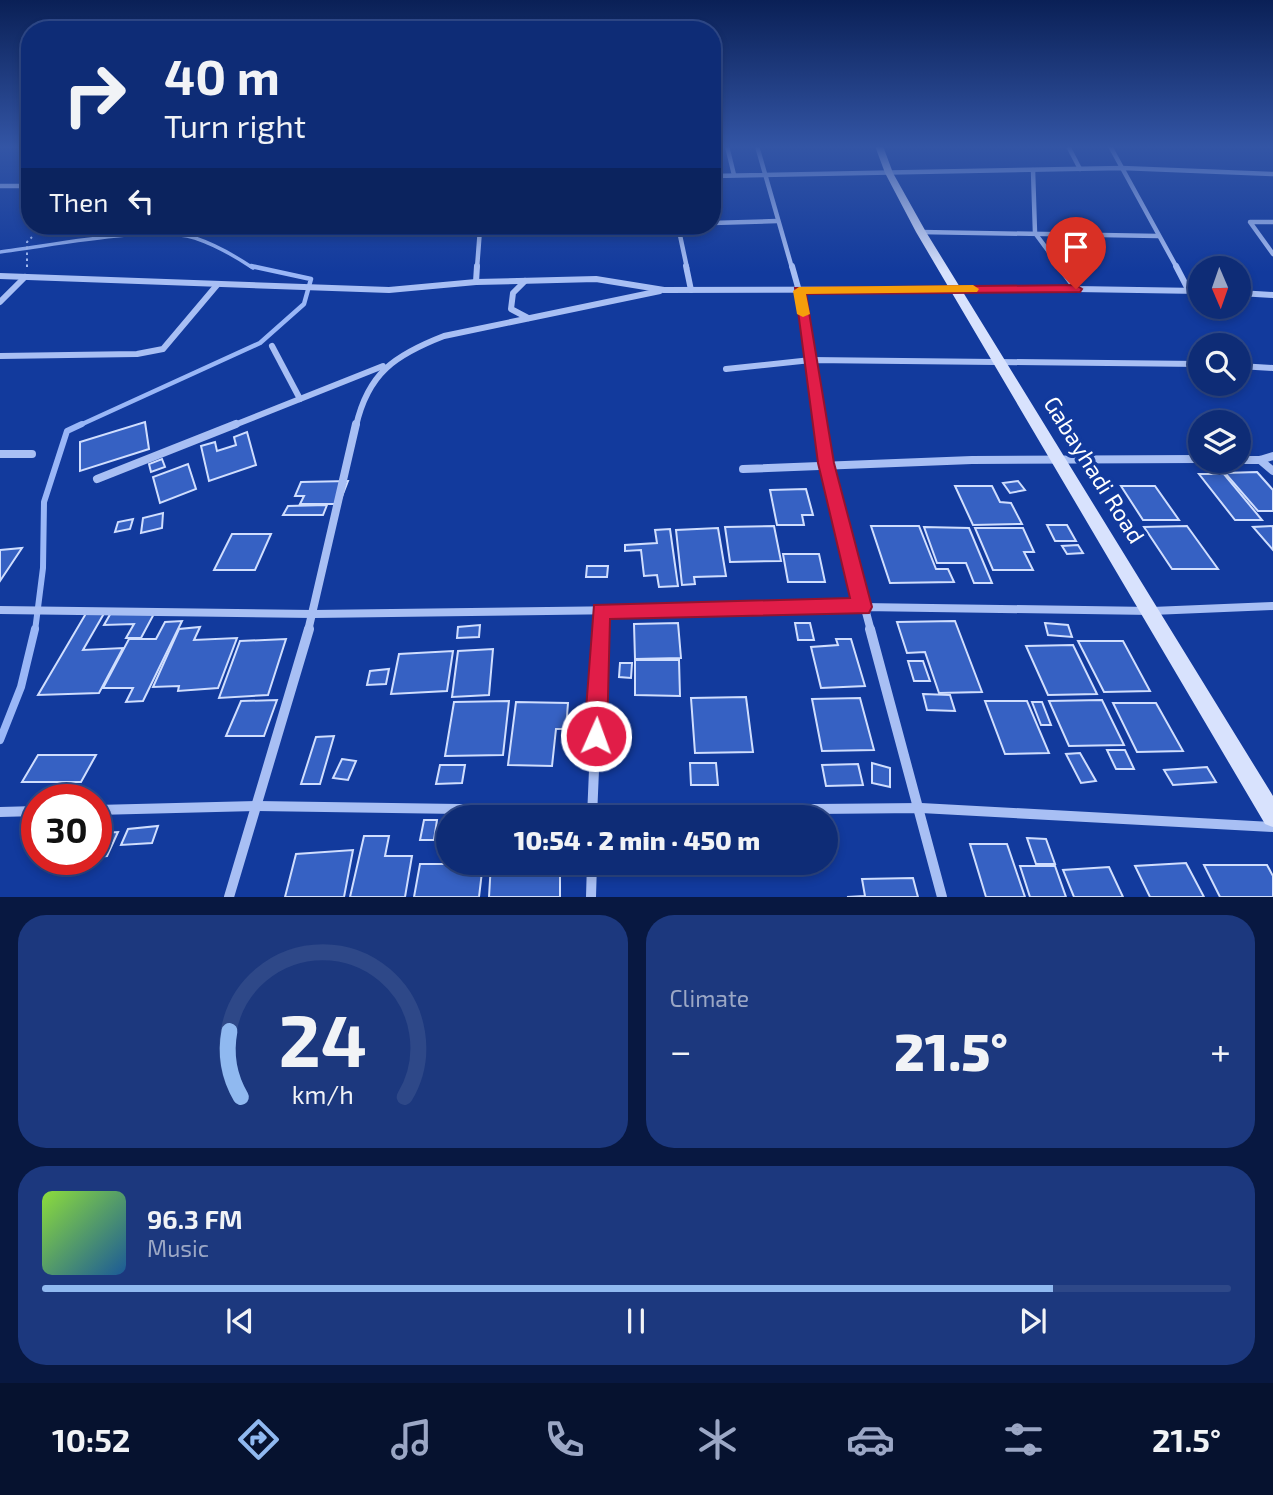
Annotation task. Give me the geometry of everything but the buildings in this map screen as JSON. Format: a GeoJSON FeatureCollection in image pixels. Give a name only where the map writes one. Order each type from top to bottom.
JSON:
{"type":"FeatureCollection","features":[{"type":"Feature","properties":{"kind":"street"},"geometry":{"type":"LineString","coordinates":[[769,188],[799,291],[826,463],[862,607],[921,808],[942,897]]}},
{"type":"Feature","properties":{"kind":"street","name":"Gabayhadi Road"},"geometry":{"type":"LineString","coordinates":[[897,188],[921,232],[1152,611],[1273,816]]}},
{"type":"Feature","properties":{"kind":"street"},"geometry":{"type":"LineString","coordinates":[[1034,188],[1035,233],[1076,289]]}},
{"type":"Feature","properties":{"kind":"street"},"geometry":{"type":"LineString","coordinates":[[1133,188],[1188,288]]}},
{"type":"Feature","properties":{"kind":"street"},"geometry":{"type":"LineString","coordinates":[[721,223],[777,221]]}},
{"type":"Feature","properties":{"kind":"street"},"geometry":{"type":"LineString","coordinates":[[1273,222],[1250,222],[1273,254]]}},
{"type":"Feature","properties":{"kind":"street"},"geometry":{"type":"LineString","coordinates":[[921,232],[1158,236]]}},
{"type":"Feature","properties":{"kind":"street"},"geometry":{"type":"LineString","coordinates":[[476,282],[480,235]]}},
{"type":"Feature","properties":{"kind":"street"},"geometry":{"type":"LineString","coordinates":[[680,235],[691,290]]}},
{"type":"Feature","properties":{"kind":"street"},"geometry":{"type":"LineString","coordinates":[[0,276],[328,289],[389,289],[476,282],[596,279],[664,290],[1188,290]]}},
{"type":"Feature","properties":{"kind":"street"},"geometry":{"type":"LineString","coordinates":[[0,302],[25,277]]}},
{"type":"Feature","properties":{"kind":"street"},"geometry":{"type":"LineString","coordinates":[[526,281],[513,293],[511,309],[528,318]]}},
{"type":"Feature","properties":{"kind":"street"},"geometry":{"type":"LineString","coordinates":[[0,356],[137,354],[163,349],[217,285]]}},
{"type":"Feature","properties":{"kind":"street"},"geometry":{"type":"LineString","coordinates":[[97,479],[387,364],[413,348],[444,336],[664,290]]}},
{"type":"Feature","properties":{"kind":"street"},"geometry":{"type":"LineString","coordinates":[[1251,294],[1273,295]]}},
{"type":"Feature","properties":{"kind":"street"},"geometry":{"type":"LineString","coordinates":[[272,346],[300,399]]}},
{"type":"Feature","properties":{"kind":"street"},"geometry":{"type":"LineString","coordinates":[[726,369],[811,360],[1188,363]]}},
{"type":"Feature","properties":{"kind":"street"},"geometry":{"type":"LineString","coordinates":[[229,897],[313,614],[361,404],[375,377],[387,364]]}},
{"type":"Feature","properties":{"kind":"street"},"geometry":{"type":"LineString","coordinates":[[1251,367],[1273,368]]}},
{"type":"Feature","properties":{"kind":"street"},"geometry":{"type":"LineString","coordinates":[[0,454],[32,454]]}},
{"type":"Feature","properties":{"kind":"street"},"geometry":{"type":"LineString","coordinates":[[1251,460],[1273,456]]}},
{"type":"Feature","properties":{"kind":"street"},"geometry":{"type":"LineString","coordinates":[[743,469],[826,463],[1057,457],[1188,459]]}},
{"type":"Feature","properties":{"kind":"street"},"geometry":{"type":"LineString","coordinates":[[1260,460],[1273,471]]}},
{"type":"Feature","properties":{"kind":"street"},"geometry":{"type":"LineString","coordinates":[[0,610],[313,614],[862,607],[1152,611],[1273,606]]}},
{"type":"Feature","properties":{"kind":"street"},"geometry":{"type":"LineString","coordinates":[[592,805],[601,611]]}},
{"type":"Feature","properties":{"kind":"street"},"geometry":{"type":"LineString","coordinates":[[112,810],[257,806],[436,810]]}},
{"type":"Feature","properties":{"kind":"street"},"geometry":{"type":"LineString","coordinates":[[838,810],[921,808],[1273,827]]}},
{"type":"Feature","properties":{"kind":"street"},"geometry":{"type":"LineString","coordinates":[[0,812],[21,811]]}},
{"type":"Feature","properties":{"kind":"street"},"geometry":{"type":"LineString","coordinates":[[591,897],[592,875]]}},
{"type":"Feature","properties":{"kind":"path"},"geometry":{"type":"LineString","coordinates":[[28,246],[28,251]]}},
{"type":"Feature","properties":{"kind":"waterway"},"geometry":{"type":"LineString","coordinates":[[0,252],[127,235]]}},
{"type":"Feature","properties":{"kind":"waterway"},"geometry":{"type":"LineString","coordinates":[[176,235],[210,244],[253,268]]}},
{"type":"Feature","properties":{"kind":"waterway"},"geometry":{"type":"LineString","coordinates":[[78,426],[260,343],[304,304],[311,279],[251,266]]}},
{"type":"Feature","properties":{"kind":"waterway"},"geometry":{"type":"LineString","coordinates":[[35,631],[43,568],[44,502],[67,431],[82,424]]}},
{"type":"Feature","properties":{"kind":"waterway"},"geometry":{"type":"LineString","coordinates":[[0,740],[21,687],[35,629]]}},
{"type":"Feature","properties":{"kind":"slow traffic"},"geometry":{"type":"LineString","coordinates":[[803,314],[799,291],[973,289]]}},
{"type":"Feature","properties":{"kind":"route"},"geometry":{"type":"LineString","coordinates":[[596,736],[601,611],[862,607],[826,463],[799,291],[1076,289]]}}]}
